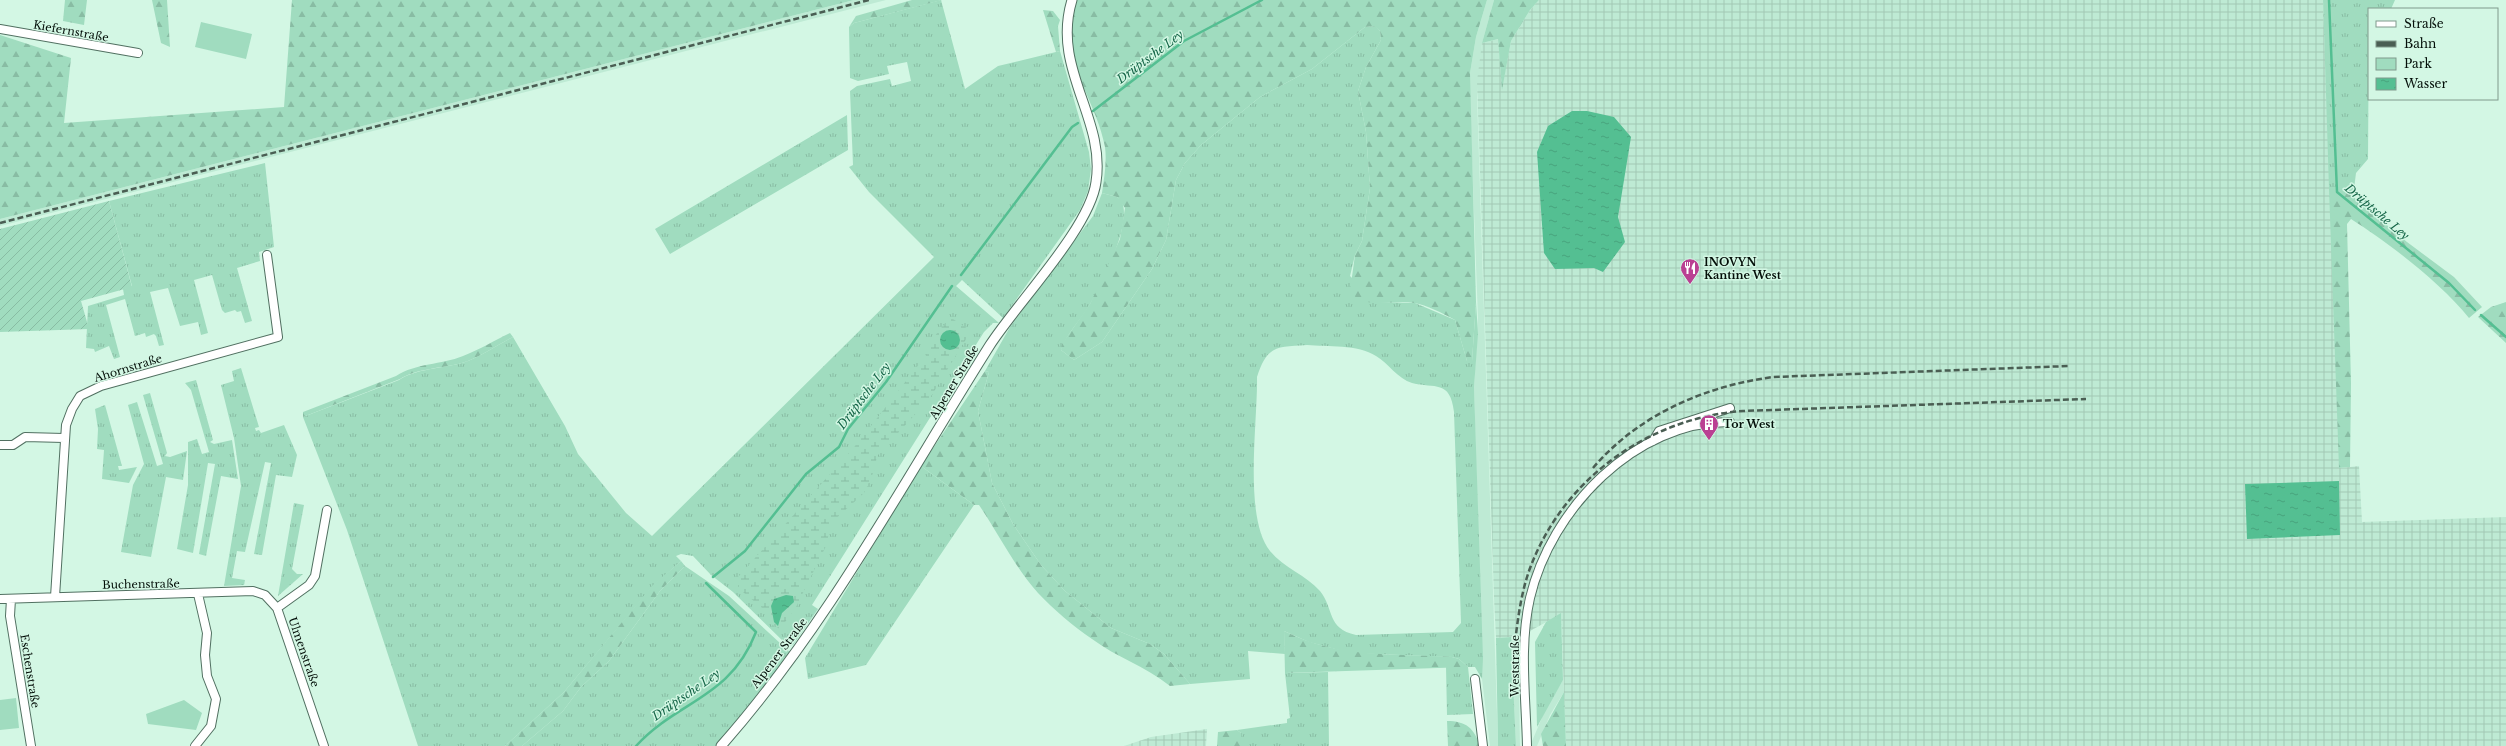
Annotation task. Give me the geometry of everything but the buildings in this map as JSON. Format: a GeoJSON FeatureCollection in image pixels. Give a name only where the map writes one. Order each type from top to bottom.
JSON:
{"type":"FeatureCollection","features":[{"type":"Feature","properties":{"kind":"street","name":"Alpener Straße"},"geometry":{"type":"LineString","coordinates":[[721,746],[793,655],[845,582],[990,345],[1068,241],[1088,209],[1096,182],[1096,151],[1093,133],[1067,54],[1067,24],[1072,0]]}},
{"type":"Feature","properties":{"kind":"street","name":"Kiefernstraße"},"geometry":{"type":"LineString","coordinates":[[0,30],[138,53]]}},
{"type":"Feature","properties":{"kind":"street","name":"Ahornstraße"},"geometry":{"type":"LineString","coordinates":[[55,597],[64,438],[72,409],[80,396],[101,386],[278,337],[267,255]]}},
{"type":"Feature","properties":{"kind":"street","name":"Weststraße"},"geometry":{"type":"LineString","coordinates":[[1652,441],[1659,431],[1730,408]]}},
{"type":"Feature","properties":{"kind":"street","name":"Weststraße"},"geometry":{"type":"LineString","coordinates":[[1527,746],[1524,638],[1530,598],[1538,572],[1551,542],[1574,507],[1598,481],[1625,459],[1652,441],[1686,428],[1710,422],[1730,422]]}},
{"type":"Feature","properties":{"kind":"street"},"geometry":{"type":"LineString","coordinates":[[0,445],[13,445],[25,437],[64,438]]}},
{"type":"Feature","properties":{"kind":"street","name":"Ulmenstraße"},"geometry":{"type":"LineString","coordinates":[[324,746],[277,608],[309,585],[315,576],[327,510]]}},
{"type":"Feature","properties":{"kind":"street","name":"Buchenstraße"},"geometry":{"type":"LineString","coordinates":[[0,599],[198,594],[253,591],[265,595],[277,608]]}},
{"type":"Feature","properties":{"kind":"street"},"geometry":{"type":"LineString","coordinates":[[195,746],[211,726],[216,699],[207,676],[205,655],[207,633],[198,594]]}},
{"type":"Feature","properties":{"kind":"street","name":"Eschenstraße"},"geometry":{"type":"LineString","coordinates":[[11,599],[10,616],[31,746]]}},
{"type":"Feature","properties":{"kind":"street"},"geometry":{"type":"LineString","coordinates":[[1475,679],[1483,746]]}},
{"type":"Feature","properties":{"kind":"shaded area"},"geometry":{"type":"Polygon","coordinates":[[[854,0],[886,0],[0,226],[0,219],[854,0]]]}},
{"type":"Feature","properties":{"kind":"shaded area"},"geometry":{"type":"Polygon","coordinates":[[[1487,0],[1494,0],[1482,43],[1477,97],[1498,746],[1490,746],[1482,679],[1474,387],[1478,318],[1470,73],[1476,37],[1487,0]]]}},
{"type":"Feature","properties":{"kind":"shaded area"},"geometry":{"type":"Polygon","coordinates":[[[1539,0],[2323,0],[2340,468],[2359,466],[2362,522],[2506,517],[2506,746],[1566,746],[1561,614],[1521,636],[1496,638],[1494,598],[1477,81],[1482,43],[1498,39],[1502,87],[1511,41],[1530,10],[1539,0]]]}},
{"type":"Feature","properties":{"kind":"shaded area"},"geometry":{"type":"Polygon","coordinates":[[[1511,637],[1518,637],[1520,746],[1516,746],[1511,637]]]}},
{"type":"Feature","properties":{"kind":"shaded area"},"geometry":{"type":"Polygon","coordinates":[[[1563,680],[1564,692],[1550,715],[1537,746],[1530,746],[1546,708],[1563,680]]]}},
{"type":"Feature","properties":{"kind":"shaded area"},"geometry":{"type":"Polygon","coordinates":[[[1207,729],[1206,746],[1124,746],[1151,737],[1207,729]]]}},
{"type":"Feature","properties":{"kind":"green space"},"geometry":{"type":"Polygon","coordinates":[[[65,0],[87,0],[84,25],[63,21],[65,0]]]}},
{"type":"Feature","properties":{"kind":"green space"},"geometry":{"type":"Polygon","coordinates":[[[152,0],[167,0],[170,47],[161,43],[152,0]]]}},
{"type":"Feature","properties":{"kind":"green space"},"geometry":{"type":"Polygon","coordinates":[[[292,0],[854,0],[0,219],[0,35],[71,58],[64,123],[284,107],[292,0]]]}},
{"type":"Feature","properties":{"kind":"green space"},"geometry":{"type":"Polygon","coordinates":[[[912,0],[942,0],[854,23],[849,27],[856,16],[912,0]]]}},
{"type":"Feature","properties":{"kind":"green space"},"geometry":{"type":"Polygon","coordinates":[[[941,0],[965,89],[998,66],[1060,51],[1089,152],[1091,169],[1088,191],[1080,210],[1003,318],[962,280],[956,286],[999,323],[993,323],[984,332],[812,605],[818,609],[793,645],[788,646],[733,592],[711,575],[693,556],[681,554],[676,556],[681,561],[652,587],[564,692],[505,746],[418,746],[347,530],[303,417],[399,380],[413,373],[468,361],[513,337],[565,426],[578,454],[626,513],[652,536],[934,257],[869,192],[849,167],[853,165],[850,91],[857,86],[890,79],[892,86],[911,81],[907,62],[887,66],[889,74],[858,81],[850,78],[849,27],[854,23],[941,0]]]}},
{"type":"Feature","properties":{"kind":"green space"},"geometry":{"type":"Polygon","coordinates":[[[1076,0],[1487,0],[1476,37],[1470,73],[1476,302],[1472,361],[1467,361],[1455,320],[1414,303],[1370,303],[1356,297],[1350,291],[1355,255],[1362,241],[1370,188],[1366,132],[1358,91],[1366,67],[1381,40],[1380,31],[1374,26],[1365,27],[1312,69],[1260,97],[1201,145],[1185,163],[1176,180],[1166,240],[1152,269],[1102,342],[1074,360],[1061,350],[1062,344],[1090,304],[1120,239],[1125,208],[1117,197],[1102,193],[1106,153],[1105,147],[1096,117],[1079,76],[1071,47],[1070,23],[1076,0]]]}},
{"type":"Feature","properties":{"kind":"green space"},"geometry":{"type":"Polygon","coordinates":[[[1494,0],[1539,0],[1530,10],[1511,41],[1502,90],[1498,39],[1482,43],[1494,0]]]}},
{"type":"Feature","properties":{"kind":"green space"},"geometry":{"type":"Polygon","coordinates":[[[2323,0],[2395,0],[2391,8],[2368,8],[2368,159],[2356,173],[2353,197],[2344,189],[2329,189],[2323,0]]]}},
{"type":"Feature","properties":{"kind":"green space"},"geometry":{"type":"Polygon","coordinates":[[[1043,10],[1053,11],[1060,20],[1058,26],[1060,51],[1056,52],[1043,10]]]}},
{"type":"Feature","properties":{"kind":"green space"},"geometry":{"type":"Polygon","coordinates":[[[201,22],[252,34],[246,59],[195,47],[201,22]]]}},
{"type":"Feature","properties":{"kind":"green space"},"geometry":{"type":"Polygon","coordinates":[[[1375,26],[1380,31],[1381,40],[1366,67],[1358,91],[1366,132],[1370,188],[1362,241],[1355,255],[1350,276],[1376,302],[1415,303],[1455,320],[1467,361],[1472,361],[1476,302],[1478,334],[1474,387],[1483,658],[1482,679],[1475,667],[1468,667],[1459,659],[1452,657],[1350,653],[1309,642],[1284,631],[1285,654],[1248,651],[1250,679],[1190,684],[1164,654],[1150,644],[1111,628],[1065,591],[1041,565],[1013,524],[992,483],[978,411],[989,372],[985,371],[1010,327],[1093,216],[1102,193],[1117,197],[1122,202],[1124,212],[1123,225],[1114,255],[1107,270],[1085,312],[1067,338],[1061,350],[1074,360],[1102,342],[1152,269],[1166,240],[1176,180],[1185,163],[1201,145],[1260,97],[1312,69],[1365,27],[1375,26]],[[1307,345],[1288,346],[1269,353],[1257,377],[1254,442],[1254,493],[1257,516],[1262,536],[1270,551],[1276,557],[1308,580],[1320,591],[1325,598],[1335,623],[1346,632],[1356,635],[1453,632],[1461,623],[1454,412],[1449,394],[1440,387],[1420,385],[1407,381],[1369,352],[1352,348],[1307,345]]]}},
{"type":"Feature","properties":{"kind":"green space"},"geometry":{"type":"Polygon","coordinates":[[[847,115],[848,150],[670,254],[655,229],[847,115]]]}},
{"type":"Feature","properties":{"kind":"green space"},"geometry":{"type":"Polygon","coordinates":[[[265,163],[274,247],[259,252],[260,261],[237,268],[252,321],[245,323],[241,311],[237,312],[235,310],[225,313],[222,310],[212,275],[194,280],[208,333],[201,335],[198,322],[180,326],[168,288],[150,292],[164,345],[159,346],[154,334],[146,337],[145,333],[135,336],[125,299],[106,305],[120,357],[114,359],[109,346],[95,352],[94,349],[86,348],[88,306],[124,295],[123,289],[132,286],[109,201],[265,163]]]}},
{"type":"Feature","properties":{"kind":"green space"},"geometry":{"type":"Polygon","coordinates":[[[2329,189],[2344,189],[2407,242],[2454,277],[2482,307],[2469,318],[2444,291],[2414,264],[2351,219],[2347,224],[2351,383],[2350,467],[2339,468],[2329,189]]]}},
{"type":"Feature","properties":{"kind":"green space"},"geometry":{"type":"Polygon","coordinates":[[[109,201],[132,287],[81,301],[89,329],[0,332],[0,229],[109,201]]]}},
{"type":"Feature","properties":{"kind":"green space"},"geometry":{"type":"Polygon","coordinates":[[[2506,302],[2506,343],[2478,317],[2491,307],[2506,302]]]}},
{"type":"Feature","properties":{"kind":"green space"},"geometry":{"type":"Polygon","coordinates":[[[950,317],[971,331],[930,398],[877,456],[874,471],[864,493],[830,524],[827,544],[796,607],[780,629],[771,624],[767,612],[738,588],[738,577],[856,445],[931,349],[930,342],[950,317]]]}},
{"type":"Feature","properties":{"kind":"green space"},"geometry":{"type":"Polygon","coordinates":[[[510,333],[513,337],[468,361],[413,373],[303,417],[303,412],[420,366],[463,356],[510,333]]]}},
{"type":"Feature","properties":{"kind":"green space"},"geometry":{"type":"Polygon","coordinates":[[[241,368],[259,427],[255,428],[256,431],[259,430],[261,433],[284,425],[297,455],[292,477],[276,475],[262,555],[254,554],[271,463],[265,462],[245,552],[237,551],[232,578],[245,580],[244,585],[224,586],[241,486],[234,438],[221,385],[234,381],[232,371],[241,368]]]}},
{"type":"Feature","properties":{"kind":"green space"},"geometry":{"type":"Polygon","coordinates":[[[985,371],[989,372],[978,411],[992,483],[1013,524],[1041,565],[1065,591],[1111,628],[1150,644],[1164,654],[1190,684],[1170,686],[1151,673],[1101,645],[1071,623],[1051,606],[1030,583],[979,505],[974,505],[921,466],[985,371]]]}},
{"type":"Feature","properties":{"kind":"green space"},"geometry":{"type":"Polygon","coordinates":[[[196,380],[213,440],[210,442],[214,444],[232,440],[238,479],[221,476],[206,556],[199,554],[215,464],[208,463],[193,553],[177,549],[188,485],[188,442],[197,439],[202,454],[209,452],[191,390],[185,383],[196,380]]]}},
{"type":"Feature","properties":{"kind":"green space"},"geometry":{"type":"Polygon","coordinates":[[[150,393],[167,453],[165,456],[170,457],[187,451],[183,480],[166,477],[151,557],[121,552],[133,485],[144,464],[128,405],[137,402],[157,466],[163,464],[143,395],[150,393]]]}},
{"type":"Feature","properties":{"kind":"green space"},"geometry":{"type":"Polygon","coordinates":[[[105,405],[122,466],[118,466],[119,470],[137,467],[129,483],[102,479],[104,450],[97,449],[98,429],[95,409],[105,405]]]}},
{"type":"Feature","properties":{"kind":"green space"},"geometry":{"type":"Polygon","coordinates":[[[921,466],[974,505],[866,665],[808,679],[805,658],[921,466]]]}},
{"type":"Feature","properties":{"kind":"green space"},"geometry":{"type":"Polygon","coordinates":[[[294,503],[304,505],[292,569],[297,574],[303,574],[278,596],[294,503]]]}},
{"type":"Feature","properties":{"kind":"green space"},"geometry":{"type":"Polygon","coordinates":[[[681,561],[685,566],[660,591],[609,661],[581,687],[563,711],[522,746],[505,746],[564,692],[652,586],[681,561]]]}},
{"type":"Feature","properties":{"kind":"green space"},"geometry":{"type":"Polygon","coordinates":[[[685,566],[729,596],[793,655],[721,746],[522,746],[563,711],[581,687],[609,661],[660,591],[685,566]]]}},
{"type":"Feature","properties":{"kind":"green space"},"geometry":{"type":"Polygon","coordinates":[[[1561,613],[1563,680],[1537,727],[1535,642],[1546,622],[1561,613]]]}},
{"type":"Feature","properties":{"kind":"green space"},"geometry":{"type":"Polygon","coordinates":[[[1284,631],[1305,640],[1325,646],[1366,653],[1452,657],[1459,659],[1468,667],[1285,673],[1284,631]]]}},
{"type":"Feature","properties":{"kind":"green space"},"geometry":{"type":"Polygon","coordinates":[[[1511,637],[1516,746],[1498,746],[1496,638],[1511,637]]]}},
{"type":"Feature","properties":{"kind":"green space"},"geometry":{"type":"Polygon","coordinates":[[[1446,667],[1468,667],[1473,714],[1447,715],[1446,667]]]}},
{"type":"Feature","properties":{"kind":"green space"},"geometry":{"type":"Polygon","coordinates":[[[1328,672],[1329,746],[1241,746],[1241,733],[1237,730],[1287,723],[1287,719],[1290,718],[1285,673],[1328,672]]]}},
{"type":"Feature","properties":{"kind":"green space"},"geometry":{"type":"Polygon","coordinates":[[[1564,692],[1566,746],[1543,746],[1541,734],[1564,692]]]}},
{"type":"Feature","properties":{"kind":"green space"},"geometry":{"type":"Polygon","coordinates":[[[16,698],[19,728],[0,730],[0,700],[16,698]]]}},
{"type":"Feature","properties":{"kind":"green space"},"geometry":{"type":"Polygon","coordinates":[[[184,700],[202,713],[196,730],[148,724],[146,714],[184,700]]]}},
{"type":"Feature","properties":{"kind":"green space"},"geometry":{"type":"Polygon","coordinates":[[[1447,721],[1459,722],[1472,730],[1480,746],[1448,746],[1447,721]]]}},
{"type":"Feature","properties":{"kind":"green space"},"geometry":{"type":"Polygon","coordinates":[[[1237,730],[1241,733],[1241,746],[1217,746],[1218,732],[1237,730]]]}},
{"type":"Feature","properties":{"kind":"water"},"geometry":{"type":"Polygon","coordinates":[[[1572,111],[1587,111],[1614,117],[1631,137],[1618,217],[1625,242],[1603,272],[1594,268],[1555,269],[1544,253],[1537,152],[1548,126],[1572,111]]]}},
{"type":"Feature","properties":{"kind":"water"},"geometry":{"type":"Polygon","coordinates":[[[950,330],[957,333],[960,340],[957,347],[950,350],[943,347],[940,340],[943,333],[950,330]]]}},
{"type":"Feature","properties":{"kind":"water"},"geometry":{"type":"Polygon","coordinates":[[[2339,481],[2340,535],[2247,539],[2245,484],[2339,481]]]}},
{"type":"Feature","properties":{"kind":"water"},"geometry":{"type":"Polygon","coordinates":[[[786,595],[793,596],[794,602],[782,613],[778,626],[774,622],[771,606],[774,599],[786,595]]]}},
{"type":"Feature","properties":{"kind":"waterway","name":"Drüptsche Ley"},"geometry":{"type":"LineString","coordinates":[[1093,111],[1184,41],[1262,0]]}},
{"type":"Feature","properties":{"kind":"waterway","name":"Drüptsche Ley"},"geometry":{"type":"LineString","coordinates":[[2329,0],[2337,192],[2449,283],[2475,310]]}},
{"type":"Feature","properties":{"kind":"waterway","name":"Drüptsche Ley"},"geometry":{"type":"LineString","coordinates":[[961,275],[1072,127],[1078,123]]}},
{"type":"Feature","properties":{"kind":"waterway","name":"Drüptsche Ley"},"geometry":{"type":"LineString","coordinates":[[713,577],[745,551],[806,474],[839,447],[848,429],[886,382],[952,286]]}},
{"type":"Feature","properties":{"kind":"waterway","name":"Drüptsche Ley"},"geometry":{"type":"LineString","coordinates":[[2481,315],[2506,337]]}},
{"type":"Feature","properties":{"kind":"waterway","name":"Drüptsche Ley"},"geometry":{"type":"LineString","coordinates":[[636,746],[652,731],[702,697],[732,672],[745,654],[756,632],[706,583]]}},
{"type":"Feature","properties":{"kind":"railway"},"geometry":{"type":"LineString","coordinates":[[0,223],[869,0]]}},
{"type":"Feature","properties":{"kind":"railway"},"geometry":{"type":"LineString","coordinates":[[1593,468],[1611,449],[1652,418],[1674,406],[1698,396],[1748,381],[1773,377],[2069,366]]}},
{"type":"Feature","properties":{"kind":"railway"},"geometry":{"type":"LineString","coordinates":[[1515,642],[1522,597],[1529,571],[1544,538],[1563,508],[1586,482],[1613,459],[1642,440],[1674,426],[1708,416],[1743,411],[2086,399]]}},
{"type":"Feature","properties":{"kind":"place","name":"INOVYN Kantine West"},"geometry":{"type":"Point","coordinates":[1690,285]}},
{"type":"Feature","properties":{"kind":"place","name":"Tor West"},"geometry":{"type":"Point","coordinates":[1709,441]}}]}
